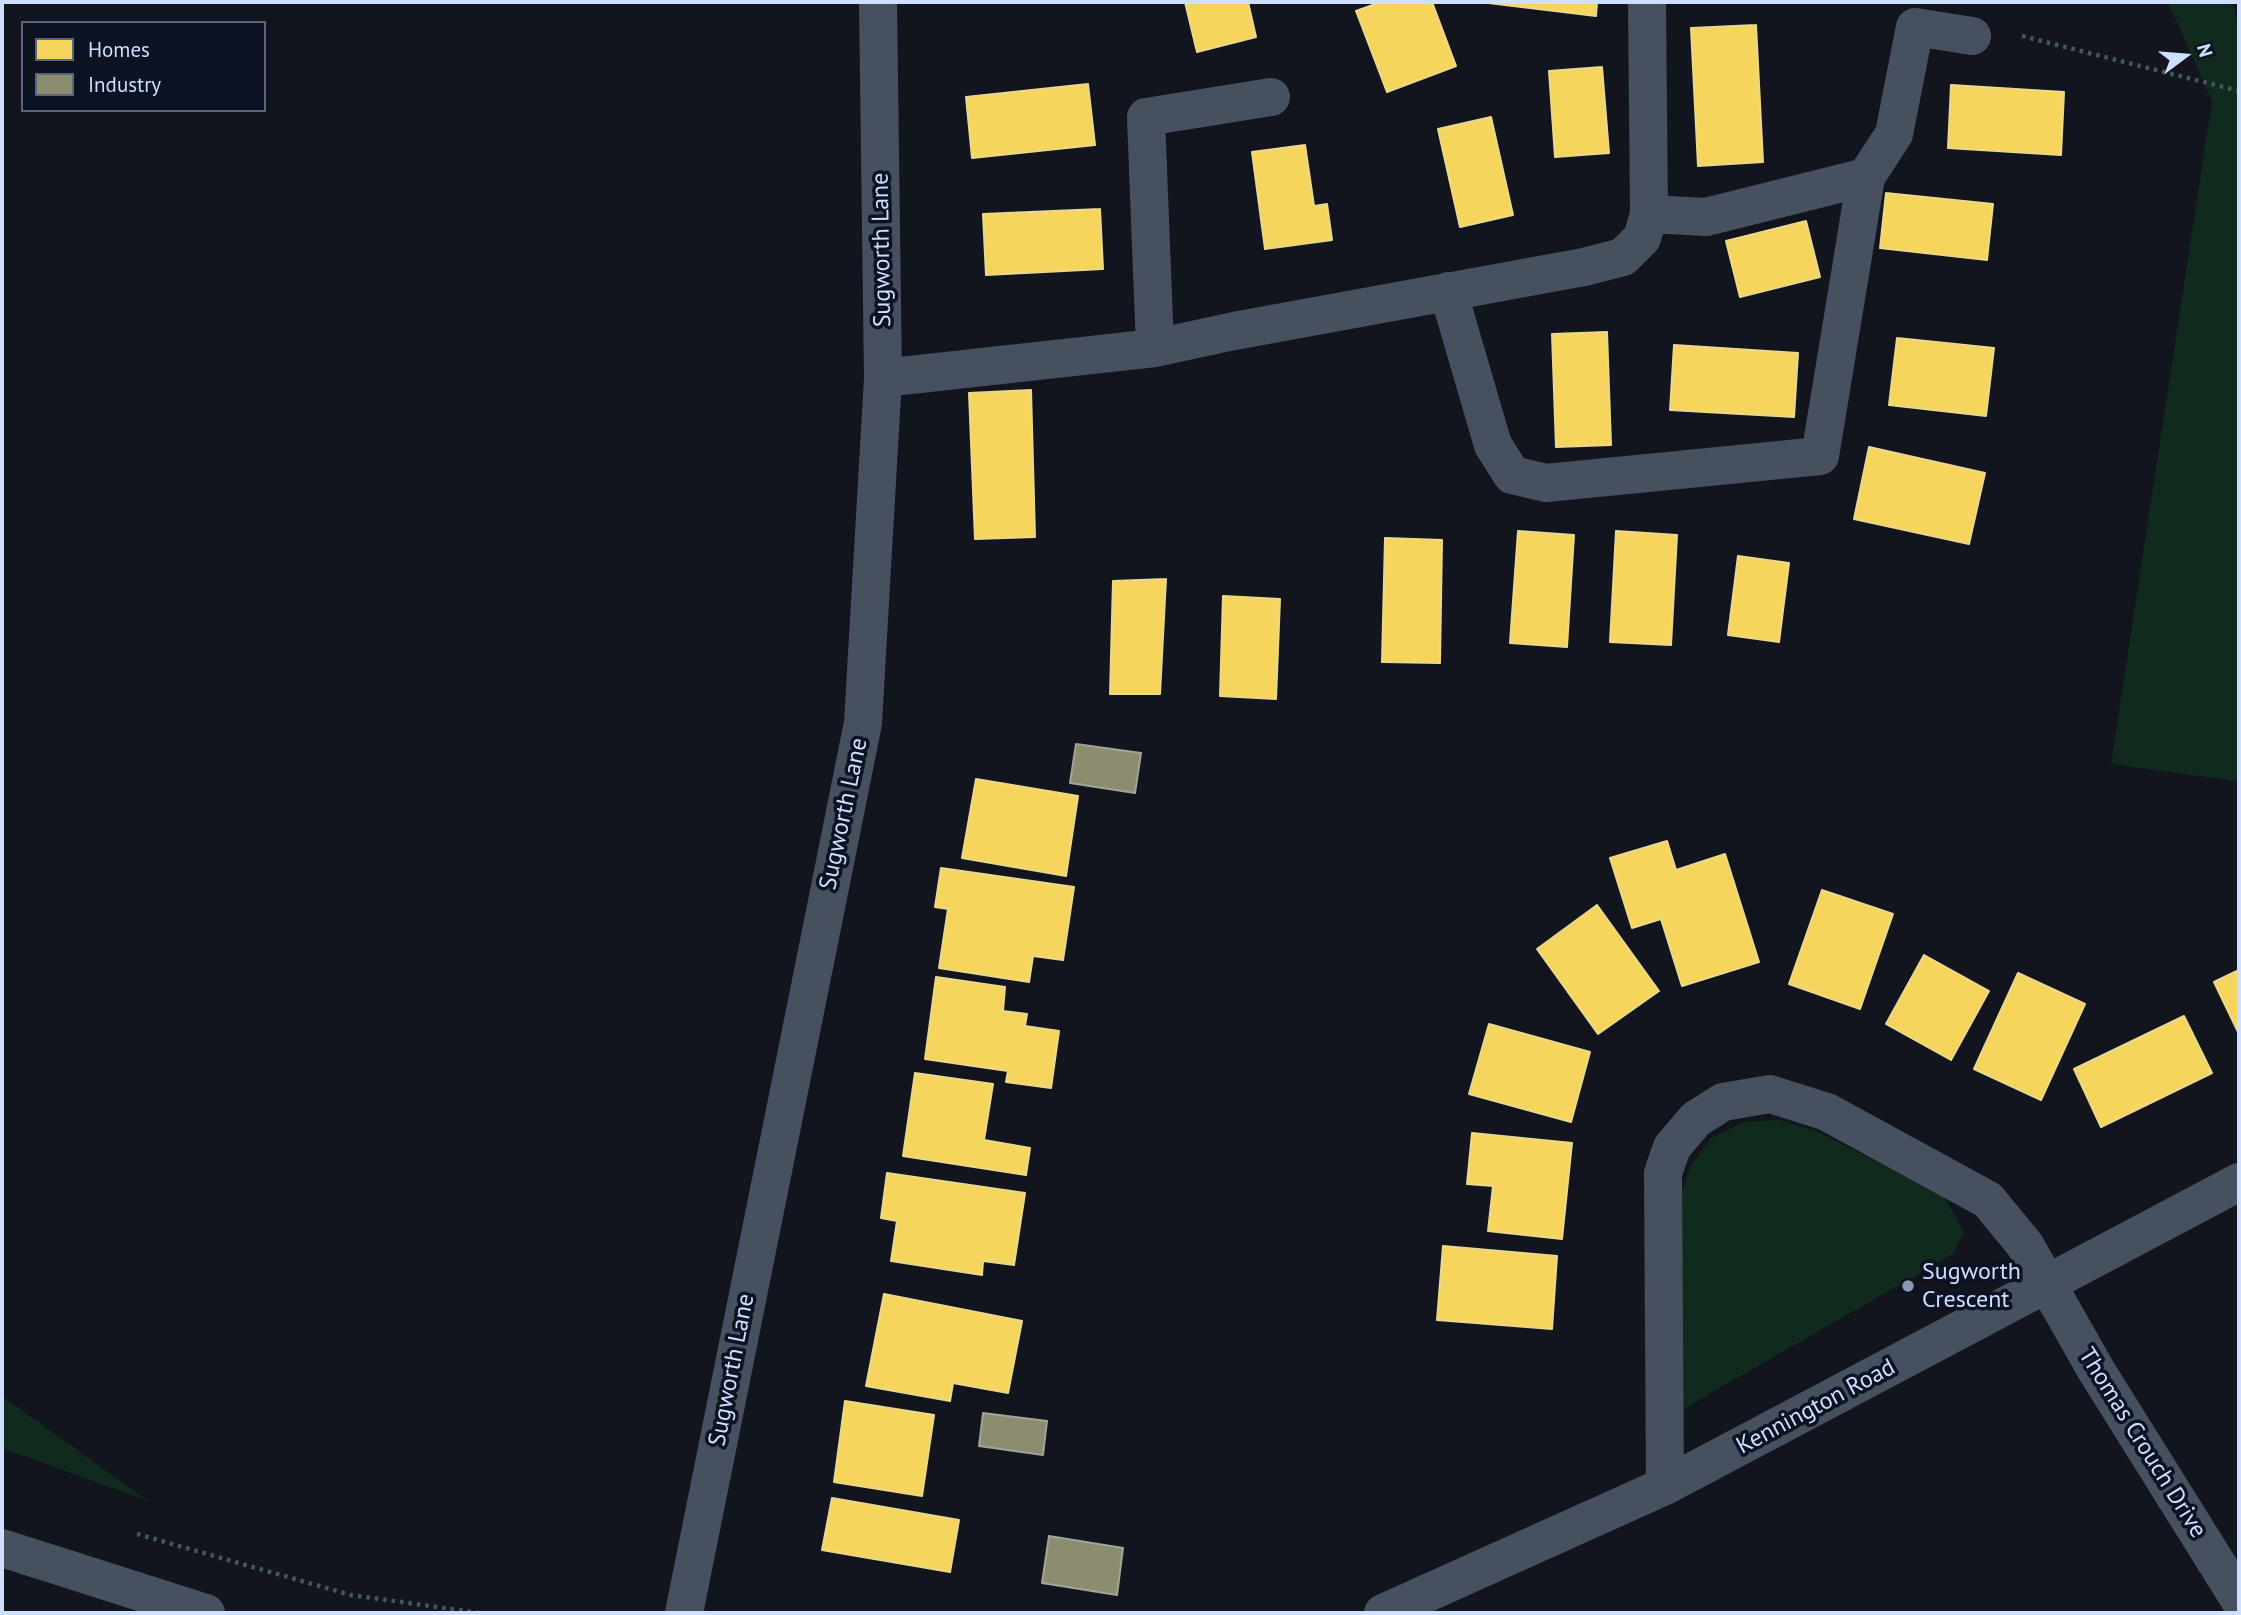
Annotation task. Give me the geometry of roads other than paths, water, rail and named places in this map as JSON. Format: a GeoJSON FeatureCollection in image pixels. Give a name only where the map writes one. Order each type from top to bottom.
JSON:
{"type":"FeatureCollection","features":[{"type":"Feature","properties":{"kind":"street","name":"Sugworth Lane"},"geometry":{"type":"LineString","coordinates":[[684,1613],[863,723],[883,378],[878,2]]}},
{"type":"Feature","properties":{"kind":"street"},"geometry":{"type":"LineString","coordinates":[[883,378],[1155,348],[1584,267],[1623,257],[1642,237],[1649,214],[1647,2]]}},
{"type":"Feature","properties":{"kind":"street"},"geometry":{"type":"LineString","coordinates":[[1448,291],[1493,445],[1512,475],[1546,483],[1820,456],[1866,177],[1894,134],[1915,27],[1972,36]]}},
{"type":"Feature","properties":{"kind":"street"},"geometry":{"type":"LineString","coordinates":[[1155,348],[1146,117],[1271,97]]}},
{"type":"Feature","properties":{"kind":"street"},"geometry":{"type":"LineString","coordinates":[[1649,214],[1706,217],[1866,177]]}},
{"type":"Feature","properties":{"kind":"street"},"geometry":{"type":"LineString","coordinates":[[1665,1486],[1663,1174],[1672,1146],[1696,1119],[1723,1102],[1770,1094],[1827,1112],[1988,1200],[2025,1245],[2047,1285]]}},
{"type":"Feature","properties":{"kind":"street","name":"Kennington Road"},"geometry":{"type":"LineString","coordinates":[[1383,1613],[1665,1486],[2047,1285],[2158,1222],[2239,1182]]}},
{"type":"Feature","properties":{"kind":"street","name":"Thomas Crouch Drive"},"geometry":{"type":"LineString","coordinates":[[2047,1285],[2095,1370],[2239,1599]]}},
{"type":"Feature","properties":{"kind":"street"},"geometry":{"type":"LineString","coordinates":[[2,1548],[206,1613]]}},
{"type":"Feature","properties":{"kind":"place","name":"Sugworth Crescent"},"geometry":{"type":"Point","coordinates":[1908,1286]}}]}
